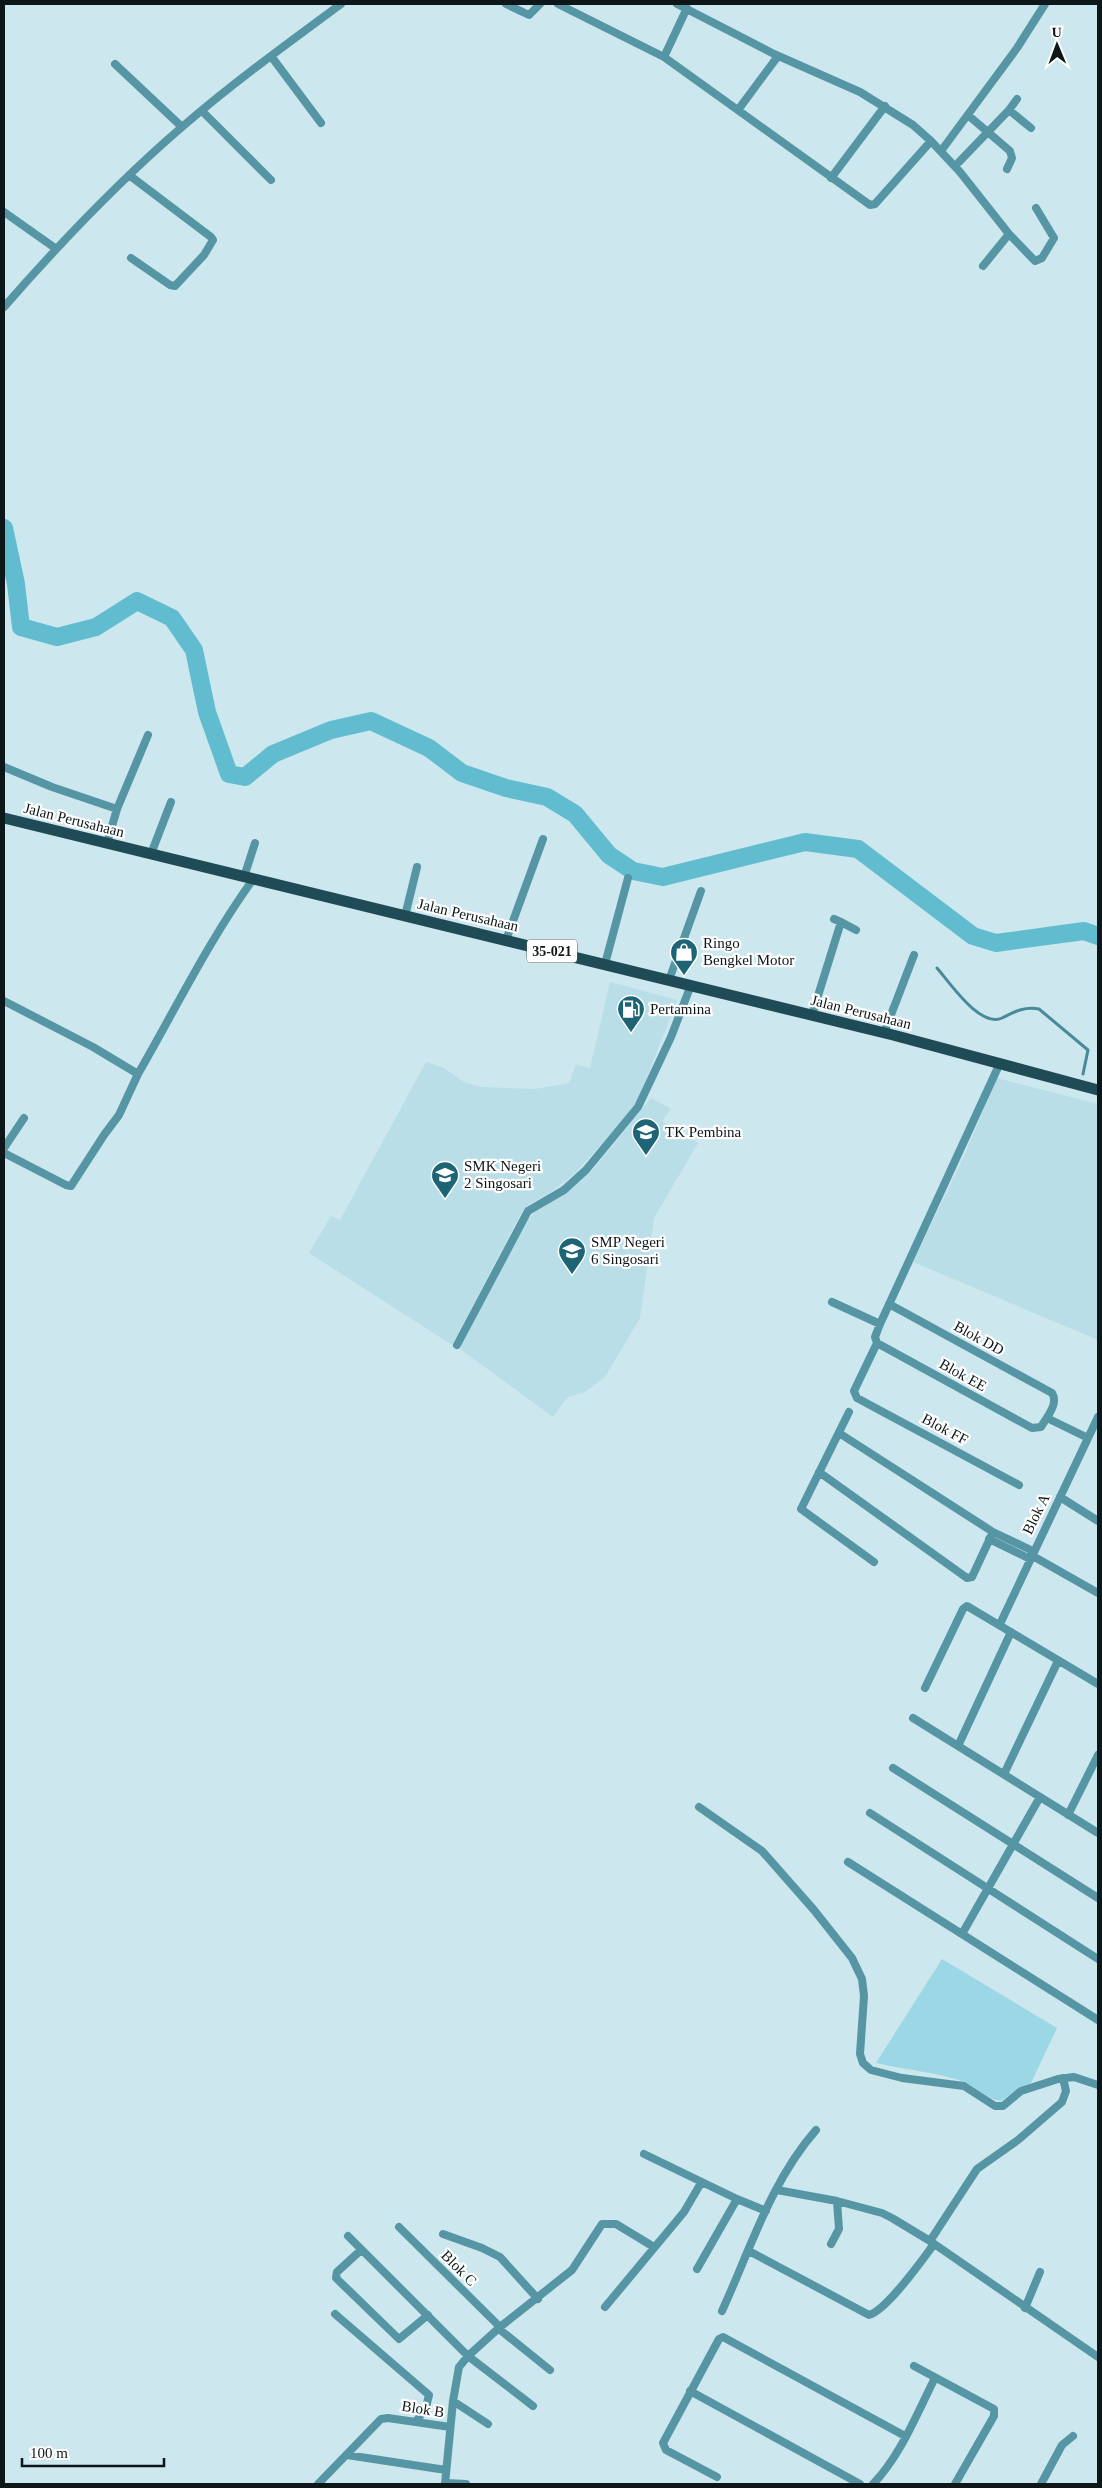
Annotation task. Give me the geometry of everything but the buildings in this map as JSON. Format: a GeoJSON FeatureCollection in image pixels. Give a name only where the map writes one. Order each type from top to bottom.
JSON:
{"type":"FeatureCollection","features":[{"type":"Feature","properties":{"kind":"main road","name":"Jalan Perusahaan"},"geometry":{"type":"LineString","coordinates":[[4,818],[884,1032],[1098,1090]]}},
{"type":"Feature","properties":{"kind":"street"},"geometry":{"type":"LineString","coordinates":[[4,307],[55,248],[129,175],[182,127],[271,56],[341,4]]}},
{"type":"Feature","properties":{"kind":"street"},"geometry":{"type":"LineString","coordinates":[[506,4],[530,15],[540,4]]}},
{"type":"Feature","properties":{"kind":"street"},"geometry":{"type":"LineString","coordinates":[[558,4],[664,57],[868,204],[874,205],[931,141]]}},
{"type":"Feature","properties":{"kind":"street"},"geometry":{"type":"LineString","coordinates":[[677,4],[778,56],[885,106],[931,141],[1009,234],[1033,260],[1040,260],[1054,238],[1036,208]]}},
{"type":"Feature","properties":{"kind":"street"},"geometry":{"type":"LineString","coordinates":[[941,151],[969,116],[1017,48],[1045,4]]}},
{"type":"Feature","properties":{"kind":"street"},"geometry":{"type":"LineString","coordinates":[[664,57],[687,8]]}},
{"type":"Feature","properties":{"kind":"street"},"geometry":{"type":"LineString","coordinates":[[271,56],[321,123]]}},
{"type":"Feature","properties":{"kind":"street"},"geometry":{"type":"LineString","coordinates":[[738,110],[778,56]]}},
{"type":"Feature","properties":{"kind":"street"},"geometry":{"type":"LineString","coordinates":[[115,64],[182,127]]}},
{"type":"Feature","properties":{"kind":"street"},"geometry":{"type":"LineString","coordinates":[[960,162],[1017,99]]}},
{"type":"Feature","properties":{"kind":"street"},"geometry":{"type":"LineString","coordinates":[[831,178],[885,106]]}},
{"type":"Feature","properties":{"kind":"street"},"geometry":{"type":"LineString","coordinates":[[1009,110],[1031,128]]}},
{"type":"Feature","properties":{"kind":"street"},"geometry":{"type":"LineString","coordinates":[[202,111],[271,180]]}},
{"type":"Feature","properties":{"kind":"street"},"geometry":{"type":"LineString","coordinates":[[969,116],[1012,153],[1012,160],[1007,169]]}},
{"type":"Feature","properties":{"kind":"street"},"geometry":{"type":"LineString","coordinates":[[129,175],[211,236],[213,240],[204,256],[174,286],[131,258]]}},
{"type":"Feature","properties":{"kind":"street"},"geometry":{"type":"LineString","coordinates":[[4,212],[55,248]]}},
{"type":"Feature","properties":{"kind":"street"},"geometry":{"type":"LineString","coordinates":[[983,266],[1009,234]]}},
{"type":"Feature","properties":{"kind":"street"},"geometry":{"type":"LineString","coordinates":[[4,292],[12,298]]}},
{"type":"Feature","properties":{"kind":"street"},"geometry":{"type":"LineString","coordinates":[[107,843],[117,809],[148,735]]}},
{"type":"Feature","properties":{"kind":"street"},"geometry":{"type":"LineString","coordinates":[[4,767],[52,787],[117,809]]}},
{"type":"Feature","properties":{"kind":"street"},"geometry":{"type":"LineString","coordinates":[[151,854],[171,802]]}},
{"type":"Feature","properties":{"kind":"street"},"geometry":{"type":"LineString","coordinates":[[506,940],[543,839]]}},
{"type":"Feature","properties":{"kind":"street"},"geometry":{"type":"LineString","coordinates":[[4,1153],[71,1186],[119,1115],[138,1074],[190,978],[234,906],[249,878],[255,843]]}},
{"type":"Feature","properties":{"kind":"street"},"geometry":{"type":"LineString","coordinates":[[404,916],[417,867]]}},
{"type":"Feature","properties":{"kind":"street"},"geometry":{"type":"LineString","coordinates":[[604,964],[628,878]]}},
{"type":"Feature","properties":{"kind":"street"},"geometry":{"type":"LineString","coordinates":[[669,980],[701,891]]}},
{"type":"Feature","properties":{"kind":"street"},"geometry":{"type":"LineString","coordinates":[[812,1015],[838,921],[856,930]]}},
{"type":"Feature","properties":{"kind":"street"},"geometry":{"type":"LineString","coordinates":[[884,1032],[914,955]]}},
{"type":"Feature","properties":{"kind":"street"},"geometry":{"type":"LineString","coordinates":[[457,1345],[528,1211],[564,1190],[586,1170],[638,1107],[660,1062],[691,985]]}},
{"type":"Feature","properties":{"kind":"street"},"geometry":{"type":"LineString","coordinates":[[4,1001],[93,1047],[138,1074]]}},
{"type":"Feature","properties":{"kind":"street"},"geometry":{"type":"LineString","coordinates":[[877,1344],[875,1337],[880,1324],[1000,1063]]}},
{"type":"Feature","properties":{"kind":"street"},"geometry":{"type":"LineString","coordinates":[[4,1148],[24,1118]]}},
{"type":"Feature","properties":{"kind":"street"},"geometry":{"type":"LineString","coordinates":[[832,1302],[880,1324]]}},
{"type":"Feature","properties":{"kind":"street","name":"Blok DD"},"geometry":{"type":"LineString","coordinates":[[890,1304],[1052,1393],[1054,1404],[1046,1418]]}},
{"type":"Feature","properties":{"kind":"street","name":"Blok FF"},"geometry":{"type":"LineString","coordinates":[[877,1344],[854,1391],[857,1398],[1019,1485]]}},
{"type":"Feature","properties":{"kind":"street","name":"Blok EE"},"geometry":{"type":"LineString","coordinates":[[877,1344],[1036,1428],[1041,1426],[1046,1418]]}},
{"type":"Feature","properties":{"kind":"street"},"geometry":{"type":"LineString","coordinates":[[849,1412],[801,1506],[802,1510],[874,1562]]}},
{"type":"Feature","properties":{"kind":"street","name":"Blok A"},"geometry":{"type":"LineString","coordinates":[[1000,1624],[1031,1555],[1098,1417]]}},
{"type":"Feature","properties":{"kind":"street"},"geometry":{"type":"LineString","coordinates":[[1046,1418],[1088,1438]]}},
{"type":"Feature","properties":{"kind":"street"},"geometry":{"type":"LineString","coordinates":[[839,1433],[991,1536],[1031,1555],[1098,1593]]}},
{"type":"Feature","properties":{"kind":"street"},"geometry":{"type":"LineString","coordinates":[[819,1472],[966,1578],[972,1577],[991,1536]]}},
{"type":"Feature","properties":{"kind":"street"},"geometry":{"type":"LineString","coordinates":[[1060,1497],[1098,1520]]}},
{"type":"Feature","properties":{"kind":"street"},"geometry":{"type":"LineString","coordinates":[[925,1688],[964,1607],[970,1607],[1000,1624],[1098,1684]]}},
{"type":"Feature","properties":{"kind":"street"},"geometry":{"type":"LineString","coordinates":[[958,1746],[1011,1632]]}},
{"type":"Feature","properties":{"kind":"street"},"geometry":{"type":"LineString","coordinates":[[1004,1774],[1058,1661]]}},
{"type":"Feature","properties":{"kind":"street"},"geometry":{"type":"LineString","coordinates":[[914,1718],[1098,1833]]}},
{"type":"Feature","properties":{"kind":"street"},"geometry":{"type":"LineString","coordinates":[[1068,1815],[1098,1755]]}},
{"type":"Feature","properties":{"kind":"street"},"geometry":{"type":"LineString","coordinates":[[893,1768],[1098,1898]]}},
{"type":"Feature","properties":{"kind":"street"},"geometry":{"type":"LineString","coordinates":[[962,1934],[1040,1797]]}},
{"type":"Feature","properties":{"kind":"street"},"geometry":{"type":"LineString","coordinates":[[699,1807],[762,1851],[814,1910],[852,1958],[863,1985],[860,2054],[867,2066],[893,2076],[964,2086],[991,2105],[998,2106],[1007,2104],[1021,2091],[1063,2078],[1074,2077],[1096,2085]]}},
{"type":"Feature","properties":{"kind":"street"},"geometry":{"type":"LineString","coordinates":[[870,1813],[1098,1959]]}},
{"type":"Feature","properties":{"kind":"street"},"geometry":{"type":"LineString","coordinates":[[848,1862],[1098,2020]]}},
{"type":"Feature","properties":{"kind":"street"},"geometry":{"type":"LineString","coordinates":[[749,2251],[869,2315],[878,2311],[898,2289],[932,2243],[977,2169],[1018,2140],[1062,2102],[1066,2091],[1063,2078]]}},
{"type":"Feature","properties":{"kind":"street"},"geometry":{"type":"LineString","coordinates":[[722,2311],[766,2211],[797,2152],[816,2130]]}},
{"type":"Feature","properties":{"kind":"street"},"geometry":{"type":"LineString","coordinates":[[644,2154],[701,2183],[766,2211]]}},
{"type":"Feature","properties":{"kind":"street"},"geometry":{"type":"LineString","coordinates":[[605,2307],[628,2283],[654,2247],[684,2212],[701,2183]]}},
{"type":"Feature","properties":{"kind":"street"},"geometry":{"type":"LineString","coordinates":[[777,2190],[837,2201],[882,2214],[932,2243],[1098,2357]]}},
{"type":"Feature","properties":{"kind":"street"},"geometry":{"type":"LineString","coordinates":[[697,2269],[736,2199]]}},
{"type":"Feature","properties":{"kind":"street"},"geometry":{"type":"LineString","coordinates":[[831,2244],[839,2229],[837,2201]]}},
{"type":"Feature","properties":{"kind":"street"},"geometry":{"type":"LineString","coordinates":[[466,2484],[445,2484],[458,2367],[499,2328],[538,2299],[572,2270],[604,2223],[616,2224],[654,2247]]}},
{"type":"Feature","properties":{"kind":"street","name":"Blok C"},"geometry":{"type":"LineString","coordinates":[[399,2227],[499,2328],[550,2370]]}},
{"type":"Feature","properties":{"kind":"street"},"geometry":{"type":"LineString","coordinates":[[443,2234],[482,2248],[500,2258],[538,2299]]}},
{"type":"Feature","properties":{"kind":"street"},"geometry":{"type":"LineString","coordinates":[[348,2236],[468,2356],[533,2406]]}},
{"type":"Feature","properties":{"kind":"street"},"geometry":{"type":"LineString","coordinates":[[361,2250],[337,2272],[336,2278],[399,2339],[428,2315]]}},
{"type":"Feature","properties":{"kind":"street"},"geometry":{"type":"LineString","coordinates":[[1025,2308],[1040,2272]]}},
{"type":"Feature","properties":{"kind":"street"},"geometry":{"type":"LineString","coordinates":[[335,2314],[429,2395],[426,2407],[416,2422]]}},
{"type":"Feature","properties":{"kind":"street"},"geometry":{"type":"LineString","coordinates":[[717,2477],[666,2450],[663,2446],[690,2391],[719,2339],[725,2337],[906,2436]]}},
{"type":"Feature","properties":{"kind":"street"},"geometry":{"type":"LineString","coordinates":[[914,2366],[994,2409],[995,2413],[955,2484]]}},
{"type":"Feature","properties":{"kind":"street"},"geometry":{"type":"LineString","coordinates":[[873,2484],[884,2471],[906,2436],[935,2378]]}},
{"type":"Feature","properties":{"kind":"street"},"geometry":{"type":"LineString","coordinates":[[690,2391],[860,2484]]}},
{"type":"Feature","properties":{"kind":"street"},"geometry":{"type":"LineString","coordinates":[[453,2401],[488,2424]]}},
{"type":"Feature","properties":{"kind":"street","name":"Blok B"},"geometry":{"type":"LineString","coordinates":[[318,2484],[381,2419],[388,2418],[450,2427]]}},
{"type":"Feature","properties":{"kind":"street"},"geometry":{"type":"LineString","coordinates":[[1040,2484],[1062,2445],[1073,2436]]}},
{"type":"Feature","properties":{"kind":"street"},"geometry":{"type":"LineString","coordinates":[[347,2455],[446,2470]]}},
{"type":"Feature","properties":{"kind":"shaded area","name":"SMK Negeri 2 Singosari"},"geometry":{"type":"Polygon","coordinates":[[[610,982],[677,1000],[640,1095],[627,1117],[573,1175],[548,1194],[529,1204],[519,1217],[452,1345],[309,1253],[331,1216],[340,1220],[426,1062],[444,1068],[464,1082],[481,1087],[535,1089],[569,1083],[576,1064],[590,1068],[610,982]]]}},
{"type":"Feature","properties":{"kind":"shaded area"},"geometry":{"type":"Polygon","coordinates":[[[997,1078],[1098,1104],[1098,1340],[913,1262],[964,1156],[997,1078]]]}},
{"type":"Feature","properties":{"kind":"shaded area","name":"SMP Negeri 6 Singosari"},"geometry":{"type":"Polygon","coordinates":[[[651,1098],[671,1109],[662,1121],[698,1143],[654,1218],[640,1318],[605,1377],[585,1392],[568,1397],[553,1417],[460,1349],[526,1222],[534,1213],[571,1189],[592,1171],[651,1098]]]}},
{"type":"Feature","properties":{"kind":"shaded area"},"geometry":{"type":"Polygon","coordinates":[[[942,1959],[1057,2028],[1031,2083],[1019,2088],[1001,2101],[991,2098],[964,2082],[876,2063],[942,1959]]]}},
{"type":"Feature","properties":{"kind":"waterway"},"geometry":{"type":"LineString","coordinates":[[4,528],[16,584],[21,627],[57,637],[96,627],[137,601],[172,618],[194,650],[207,712],[229,774],[245,777],[273,754],[331,730],[371,721],[429,748],[462,773],[506,788],[547,797],[575,814],[609,855],[633,871],[663,877],[805,842],[858,849],[973,936],[996,943],[1084,931],[1098,936]]}},
{"type":"Feature","properties":{"kind":"waterway"},"geometry":{"type":"LineString","coordinates":[[937,968],[957,993],[984,1017],[1002,1018],[1024,1009],[1039,1009],[1088,1050],[1083,1074]]}},
{"type":"Feature","properties":{"kind":"place","name":"Ringo Bengkel Motor"},"geometry":{"type":"Point","coordinates":[684,976]}},
{"type":"Feature","properties":{"kind":"place","name":"Pertamina"},"geometry":{"type":"Point","coordinates":[631,1033]}},
{"type":"Feature","properties":{"kind":"place","name":"TK Pembina"},"geometry":{"type":"Point","coordinates":[646,1156]}},
{"type":"Feature","properties":{"kind":"place","name":"SMK Negeri 2 Singosari"},"geometry":{"type":"Point","coordinates":[445,1199]}},
{"type":"Feature","properties":{"kind":"place","name":"SMP Negeri 6 Singosari"},"geometry":{"type":"Point","coordinates":[572,1275]}}]}
